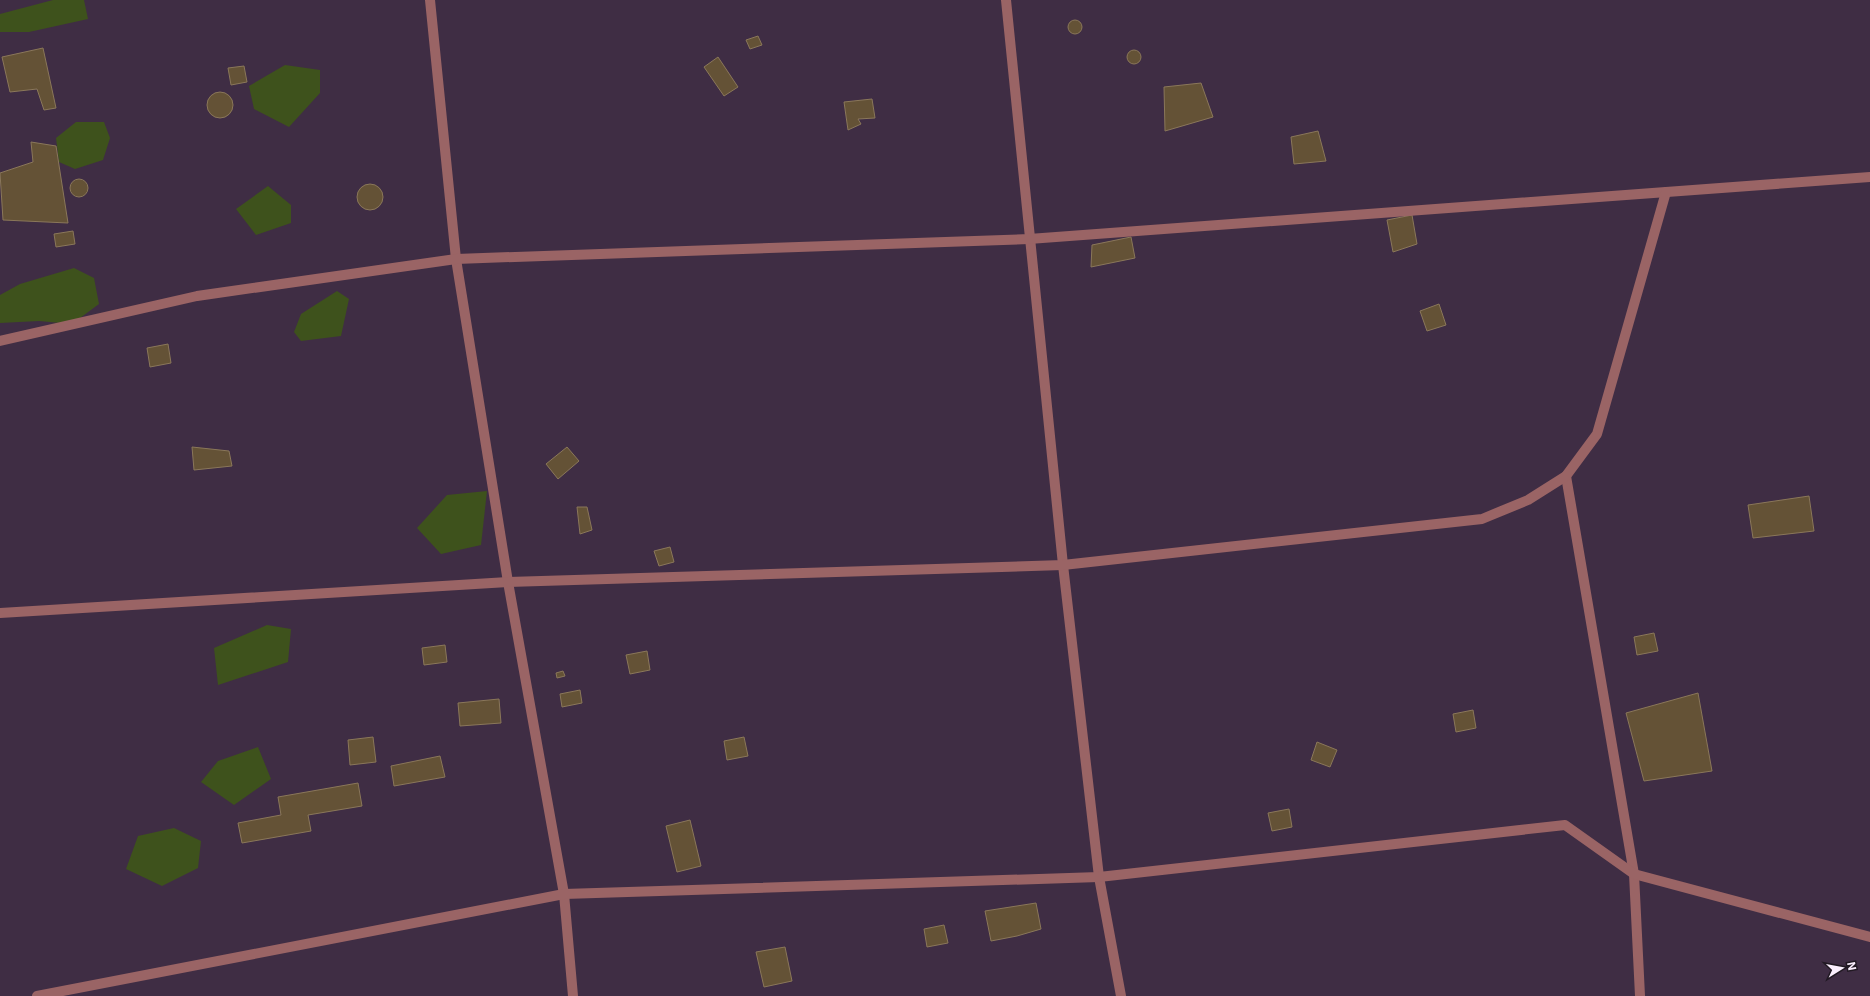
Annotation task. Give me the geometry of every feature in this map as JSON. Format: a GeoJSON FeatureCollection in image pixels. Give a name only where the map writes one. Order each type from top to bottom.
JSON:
{"type":"FeatureCollection","features":[{"type":"Feature","properties":{"kind":"street"},"geometry":{"type":"LineString","coordinates":[[430,0],[456,259],[508,582],[564,894],[573,996]]}},
{"type":"Feature","properties":{"kind":"street"},"geometry":{"type":"LineString","coordinates":[[1006,0],[1063,565],[1099,877],[1121,996]]}},
{"type":"Feature","properties":{"kind":"street"},"geometry":{"type":"LineString","coordinates":[[0,341],[197,296],[456,259],[1029,239],[1870,177]]}},
{"type":"Feature","properties":{"kind":"street"},"geometry":{"type":"LineString","coordinates":[[0,613],[508,582],[1063,565],[1482,519],[1528,500],[1566,476],[1597,434],[1666,192]]}},
{"type":"Feature","properties":{"kind":"street"},"geometry":{"type":"LineString","coordinates":[[1566,476],[1634,874],[1640,996]]}},
{"type":"Feature","properties":{"kind":"street"},"geometry":{"type":"LineString","coordinates":[[37,996],[564,894],[1099,877],[1565,826],[1634,874],[1870,937]]}},
{"type":"Feature","properties":{"kind":"green space"},"geometry":{"type":"Polygon","coordinates":[[[53,0],[84,0],[88,19],[29,32],[0,32],[0,14],[53,0]]]}},
{"type":"Feature","properties":{"kind":"green space"},"geometry":{"type":"Polygon","coordinates":[[[285,65],[320,70],[320,93],[289,127],[254,109],[249,86],[285,65]]]}},
{"type":"Feature","properties":{"kind":"green space"},"geometry":{"type":"Polygon","coordinates":[[[76,122],[104,122],[110,138],[103,160],[75,169],[59,162],[56,138],[76,122]]]}},
{"type":"Feature","properties":{"kind":"green space"},"geometry":{"type":"Polygon","coordinates":[[[268,186],[291,205],[291,223],[256,235],[236,209],[268,186]]]}},
{"type":"Feature","properties":{"kind":"green space"},"geometry":{"type":"Polygon","coordinates":[[[74,268],[94,278],[99,304],[72,324],[39,321],[0,323],[0,295],[20,284],[74,268]]]}},
{"type":"Feature","properties":{"kind":"green space"},"geometry":{"type":"Polygon","coordinates":[[[337,291],[349,299],[341,336],[301,341],[294,332],[301,314],[337,291]]]}},
{"type":"Feature","properties":{"kind":"green space"},"geometry":{"type":"Polygon","coordinates":[[[487,491],[481,545],[441,554],[417,528],[447,495],[487,491]]]}},
{"type":"Feature","properties":{"kind":"green space"},"geometry":{"type":"Polygon","coordinates":[[[267,625],[291,629],[288,662],[218,685],[214,648],[267,625]]]}},
{"type":"Feature","properties":{"kind":"green space"},"geometry":{"type":"Polygon","coordinates":[[[258,747],[271,779],[234,805],[201,782],[218,761],[258,747]]]}},
{"type":"Feature","properties":{"kind":"green space"},"geometry":{"type":"Polygon","coordinates":[[[174,828],[201,841],[198,868],[162,886],[126,869],[138,836],[174,828]]]}},
{"type":"Feature","properties":{"kind":"building"},"geometry":{"type":"Polygon","coordinates":[[[1072,20],[1078,20],[1082,24],[1082,30],[1078,34],[1072,34],[1068,30],[1068,24],[1072,20]]]}},
{"type":"Feature","properties":{"kind":"building"},"geometry":{"type":"Polygon","coordinates":[[[758,36],[762,45],[750,49],[746,40],[758,36]]]}},
{"type":"Feature","properties":{"kind":"building"},"geometry":{"type":"Polygon","coordinates":[[[43,48],[56,108],[44,110],[37,89],[10,92],[2,57],[43,48]]]}},
{"type":"Feature","properties":{"kind":"building"},"geometry":{"type":"Polygon","coordinates":[[[1134,50],[1139,52],[1141,57],[1139,62],[1134,64],[1129,62],[1127,57],[1129,52],[1134,50]]]}},
{"type":"Feature","properties":{"kind":"building"},"geometry":{"type":"Polygon","coordinates":[[[718,57],[738,87],[724,96],[704,67],[718,57]]]}},
{"type":"Feature","properties":{"kind":"building"},"geometry":{"type":"Polygon","coordinates":[[[244,66],[247,82],[231,85],[228,68],[244,66]]]}},
{"type":"Feature","properties":{"kind":"building"},"geometry":{"type":"Polygon","coordinates":[[[1201,83],[1213,117],[1165,131],[1164,87],[1201,83]]]}},
{"type":"Feature","properties":{"kind":"building"},"geometry":{"type":"Polygon","coordinates":[[[220,92],[229,96],[233,105],[229,114],[220,118],[211,114],[207,105],[211,96],[220,92]]]}},
{"type":"Feature","properties":{"kind":"building"},"geometry":{"type":"Polygon","coordinates":[[[872,99],[875,118],[858,119],[861,124],[848,130],[844,102],[872,99]]]}},
{"type":"Feature","properties":{"kind":"building"},"geometry":{"type":"Polygon","coordinates":[[[1318,131],[1326,161],[1294,164],[1291,137],[1318,131]]]}},
{"type":"Feature","properties":{"kind":"building"},"geometry":{"type":"Polygon","coordinates":[[[31,142],[56,146],[68,223],[3,220],[0,173],[33,162],[31,142]]]}},
{"type":"Feature","properties":{"kind":"building"},"geometry":{"type":"Polygon","coordinates":[[[79,179],[85,182],[88,188],[85,194],[79,197],[73,194],[70,188],[73,182],[79,179]]]}},
{"type":"Feature","properties":{"kind":"building"},"geometry":{"type":"Polygon","coordinates":[[[370,184],[379,188],[383,197],[379,206],[370,210],[361,206],[357,197],[361,188],[370,184]]]}},
{"type":"Feature","properties":{"kind":"building"},"geometry":{"type":"Polygon","coordinates":[[[1412,215],[1417,244],[1393,252],[1387,220],[1412,215]]]}},
{"type":"Feature","properties":{"kind":"building"},"geometry":{"type":"Polygon","coordinates":[[[73,231],[75,244],[56,247],[54,234],[73,231]]]}},
{"type":"Feature","properties":{"kind":"building"},"geometry":{"type":"Polygon","coordinates":[[[1131,237],[1135,258],[1091,267],[1092,245],[1131,237]]]}},
{"type":"Feature","properties":{"kind":"building"},"geometry":{"type":"Polygon","coordinates":[[[1439,304],[1446,325],[1427,331],[1420,311],[1439,304]]]}},
{"type":"Feature","properties":{"kind":"building"},"geometry":{"type":"Polygon","coordinates":[[[168,344],[171,363],[150,367],[147,348],[168,344]]]}},
{"type":"Feature","properties":{"kind":"building"},"geometry":{"type":"Polygon","coordinates":[[[192,447],[229,451],[232,466],[194,470],[192,447]]]}},
{"type":"Feature","properties":{"kind":"building"},"geometry":{"type":"Polygon","coordinates":[[[567,447],[579,461],[558,479],[546,464],[567,447]]]}},
{"type":"Feature","properties":{"kind":"building"},"geometry":{"type":"Polygon","coordinates":[[[1809,496],[1814,531],[1753,538],[1748,505],[1809,496]]]}},
{"type":"Feature","properties":{"kind":"building"},"geometry":{"type":"Polygon","coordinates":[[[577,507],[587,507],[592,530],[580,534],[577,507]]]}},
{"type":"Feature","properties":{"kind":"building"},"geometry":{"type":"Polygon","coordinates":[[[670,547],[674,562],[659,566],[654,551],[670,547]]]}},
{"type":"Feature","properties":{"kind":"building"},"geometry":{"type":"Polygon","coordinates":[[[1654,633],[1658,651],[1637,655],[1634,637],[1654,633]]]}},
{"type":"Feature","properties":{"kind":"building"},"geometry":{"type":"Polygon","coordinates":[[[445,645],[447,662],[424,665],[422,648],[445,645]]]}},
{"type":"Feature","properties":{"kind":"building"},"geometry":{"type":"Polygon","coordinates":[[[647,651],[650,670],[630,674],[626,655],[647,651]]]}},
{"type":"Feature","properties":{"kind":"building"},"geometry":{"type":"Polygon","coordinates":[[[563,671],[565,676],[557,678],[556,673],[563,671]]]}},
{"type":"Feature","properties":{"kind":"building"},"geometry":{"type":"Polygon","coordinates":[[[580,690],[582,703],[562,707],[560,694],[580,690]]]}},
{"type":"Feature","properties":{"kind":"building"},"geometry":{"type":"Polygon","coordinates":[[[1698,693],[1712,771],[1644,781],[1626,713],[1698,693]]]}},
{"type":"Feature","properties":{"kind":"building"},"geometry":{"type":"Polygon","coordinates":[[[499,699],[501,723],[460,726],[458,703],[499,699]]]}},
{"type":"Feature","properties":{"kind":"building"},"geometry":{"type":"Polygon","coordinates":[[[1473,710],[1476,728],[1456,732],[1453,714],[1473,710]]]}},
{"type":"Feature","properties":{"kind":"building"},"geometry":{"type":"Polygon","coordinates":[[[373,737],[376,762],[350,765],[348,740],[373,737]]]}},
{"type":"Feature","properties":{"kind":"building"},"geometry":{"type":"Polygon","coordinates":[[[744,737],[748,756],[727,760],[724,741],[744,737]]]}},
{"type":"Feature","properties":{"kind":"building"},"geometry":{"type":"Polygon","coordinates":[[[1317,742],[1337,750],[1330,767],[1311,760],[1317,742]]]}},
{"type":"Feature","properties":{"kind":"building"},"geometry":{"type":"Polygon","coordinates":[[[440,756],[445,777],[394,786],[391,766],[440,756]]]}},
{"type":"Feature","properties":{"kind":"building"},"geometry":{"type":"Polygon","coordinates":[[[358,783],[362,806],[308,815],[311,831],[242,843],[238,823],[281,815],[278,797],[358,783]]]}},
{"type":"Feature","properties":{"kind":"building"},"geometry":{"type":"Polygon","coordinates":[[[1289,809],[1292,827],[1272,831],[1268,813],[1289,809]]]}},
{"type":"Feature","properties":{"kind":"building"},"geometry":{"type":"Polygon","coordinates":[[[690,820],[701,866],[677,872],[666,826],[690,820]]]}},
{"type":"Feature","properties":{"kind":"building"},"geometry":{"type":"Polygon","coordinates":[[[1036,903],[1041,929],[1017,936],[991,941],[985,911],[1036,903]]]}},
{"type":"Feature","properties":{"kind":"building"},"geometry":{"type":"Polygon","coordinates":[[[944,925],[948,943],[927,947],[924,929],[944,925]]]}},
{"type":"Feature","properties":{"kind":"building"},"geometry":{"type":"Polygon","coordinates":[[[785,947],[792,981],[764,987],[756,952],[785,947]]]}}]}
